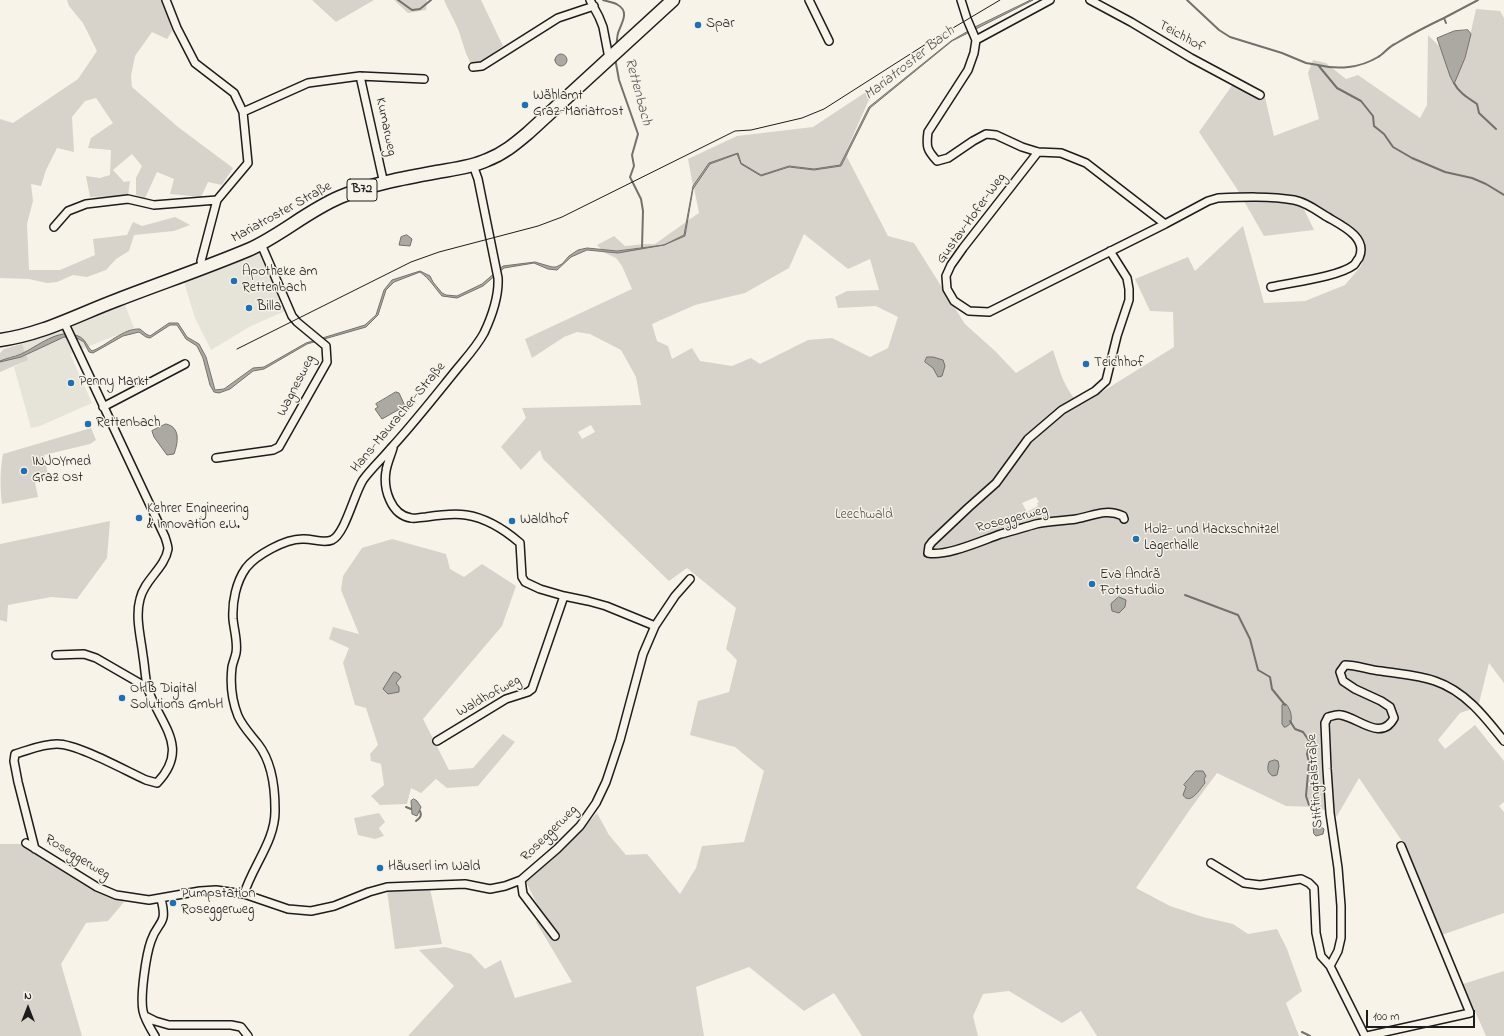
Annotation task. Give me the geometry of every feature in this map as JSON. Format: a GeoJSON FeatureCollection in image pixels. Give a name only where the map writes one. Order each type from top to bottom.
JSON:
{"type":"FeatureCollection","features":[{"type":"Feature","properties":{"kind":"main road","name":"Mariatroster Straße"},"geometry":{"type":"LineString","coordinates":[[0,340],[66,327],[116,300],[203,268],[262,244],[328,202],[355,192],[384,184],[473,165],[497,155],[520,140],[673,0]]}},
{"type":"Feature","properties":{"kind":"street"},"geometry":{"type":"LineString","coordinates":[[166,0],[177,28],[195,63],[234,93],[243,112],[248,163],[217,200],[201,262],[203,268]]}},
{"type":"Feature","properties":{"kind":"street"},"geometry":{"type":"LineString","coordinates":[[809,0],[829,41]]}},
{"type":"Feature","properties":{"kind":"street"},"geometry":{"type":"LineString","coordinates":[[961,0],[975,37],[968,70],[928,132],[926,144],[929,152],[937,161],[948,158],[986,134],[996,135],[1022,147],[1038,152],[1061,153],[1086,163],[1165,224]]}},
{"type":"Feature","properties":{"kind":"street"},"geometry":{"type":"LineString","coordinates":[[975,37],[1050,0]]}},
{"type":"Feature","properties":{"kind":"street","name":"Teichhof"},"geometry":{"type":"LineString","coordinates":[[1090,0],[1131,22],[1191,58],[1260,95]]}},
{"type":"Feature","properties":{"kind":"street"},"geometry":{"type":"LineString","coordinates":[[473,67],[482,66],[558,18],[592,3],[603,27],[608,53],[616,52]]}},
{"type":"Feature","properties":{"kind":"street"},"geometry":{"type":"LineString","coordinates":[[243,112],[308,83],[360,76],[424,79]]}},
{"type":"Feature","properties":{"kind":"street","name":"Kumarweg"},"geometry":{"type":"LineString","coordinates":[[360,76],[384,184]]}},
{"type":"Feature","properties":{"kind":"street","name":"Gustav-Hofer-Weg"},"geometry":{"type":"LineString","coordinates":[[1038,152],[951,265],[946,276],[947,289],[954,301],[969,311],[989,312],[1110,251]]}},
{"type":"Feature","properties":{"kind":"street","name":"Hans-Mauracher-Straße"},"geometry":{"type":"LineString","coordinates":[[244,894],[271,834],[275,821],[275,809],[272,773],[268,761],[259,745],[239,717],[232,689],[232,665],[236,652],[233,606],[239,580],[247,566],[270,549],[284,542],[302,538],[322,541],[333,540],[341,531],[356,494],[364,479],[424,411],[483,334],[496,304],[498,278],[478,179],[473,165]]}},
{"type":"Feature","properties":{"kind":"street"},"geometry":{"type":"LineString","coordinates":[[1110,251],[1208,201],[1218,198],[1281,198],[1296,200],[1309,205],[1354,234],[1360,243],[1361,253],[1356,264],[1347,269],[1336,273],[1271,287]]}},
{"type":"Feature","properties":{"kind":"street"},"geometry":{"type":"LineString","coordinates":[[54,227],[68,211],[86,204],[128,199],[154,204],[217,200]]}},
{"type":"Feature","properties":{"kind":"street","name":"Wagnesweg"},"geometry":{"type":"LineString","coordinates":[[216,458],[273,450],[279,447],[326,362],[327,350],[324,345],[292,316],[262,244]]}},
{"type":"Feature","properties":{"kind":"street","name":"Roseggerweg"},"geometry":{"type":"LineString","coordinates":[[1110,251],[1127,278],[1129,300],[1117,336],[1106,381],[1095,391],[1062,410],[1028,439],[996,484],[932,542],[929,546],[928,553],[931,554],[949,551],[1037,524],[1077,519],[1105,512],[1123,516],[1124,519]]}},
{"type":"Feature","properties":{"kind":"street"},"geometry":{"type":"LineString","coordinates":[[35,849],[18,782],[14,761],[15,754],[38,747],[58,744],[72,747],[146,780],[157,783],[163,777],[173,757],[174,748],[148,688],[138,615],[140,598],[145,586],[160,567],[168,548],[165,537],[66,327]]}},
{"type":"Feature","properties":{"kind":"street"},"geometry":{"type":"LineString","coordinates":[[103,407],[185,364]]}},
{"type":"Feature","properties":{"kind":"street"},"geometry":{"type":"LineString","coordinates":[[393,446],[386,472],[386,489],[392,504],[399,515],[412,519],[448,514],[466,515],[485,520],[512,536],[520,543],[522,577],[525,582],[540,589],[606,606],[655,626]]}},
{"type":"Feature","properties":{"kind":"street","name":"Roseggerweg"},"geometry":{"type":"LineString","coordinates":[[26,843],[97,887],[116,896],[149,900],[161,899],[180,894],[216,890],[244,894],[288,909],[311,911],[334,906],[387,887],[465,884],[490,889],[506,886],[521,880],[542,864],[580,826],[596,803],[611,767],[643,654],[655,626],[675,596],[690,578]]}},
{"type":"Feature","properties":{"kind":"street","name":"Waldhofweg"},"geometry":{"type":"LineString","coordinates":[[437,741],[506,700],[528,692],[532,689],[564,596]]}},
{"type":"Feature","properties":{"kind":"street"},"geometry":{"type":"LineString","coordinates":[[56,655],[84,654],[96,658],[148,688]]}},
{"type":"Feature","properties":{"kind":"street","name":"Stiftingtalstraße"},"geometry":{"type":"LineString","coordinates":[[1330,966],[1338,951],[1341,938],[1342,906],[1330,813],[1325,723],[1328,717],[1339,714],[1375,729],[1382,729],[1390,725],[1394,718],[1390,707],[1343,681],[1340,672],[1345,665],[1354,664],[1369,670],[1435,681],[1453,688],[1482,714],[1504,741]]}},
{"type":"Feature","properties":{"kind":"street"},"geometry":{"type":"LineString","coordinates":[[1211,863],[1244,883],[1260,885],[1301,879],[1309,882],[1314,888],[1316,933],[1321,956],[1330,966],[1366,1036],[1470,1013],[1400,846]]}},
{"type":"Feature","properties":{"kind":"street"},"geometry":{"type":"LineString","coordinates":[[521,880],[523,894],[555,936]]}},
{"type":"Feature","properties":{"kind":"street"},"geometry":{"type":"LineString","coordinates":[[155,1036],[145,1016],[142,1000],[148,950],[152,938],[163,922],[164,911],[161,899]]}},
{"type":"Feature","properties":{"kind":"street"},"geometry":{"type":"LineString","coordinates":[[145,1016],[169,1025],[231,1025],[241,1027],[248,1036]]}},
{"type":"Feature","properties":{"kind":"shaded area","name":"Mariatroster Bach"},"geometry":{"type":"Polygon","coordinates":[[[1033,0],[952,41],[870,108],[841,166],[814,170],[789,167],[761,176],[741,164],[737,154],[710,164],[693,189],[685,236],[664,245],[684,235],[693,186],[709,163],[738,153],[741,163],[761,175],[789,166],[814,169],[840,165],[869,107],[951,41],[975,27],[1033,0]]]}},
{"type":"Feature","properties":{"kind":"shaded area"},"geometry":{"type":"Polygon","coordinates":[[[1468,30],[1471,34],[1465,58],[1454,84],[1437,38],[1454,31],[1468,30]]]}},
{"type":"Feature","properties":{"kind":"shaded area"},"geometry":{"type":"Polygon","coordinates":[[[563,54],[566,55],[566,65],[559,66],[556,65],[555,58],[556,55],[563,54]]]}},
{"type":"Feature","properties":{"kind":"shaded area"},"geometry":{"type":"Polygon","coordinates":[[[407,235],[412,239],[410,246],[399,245],[401,237],[407,235]]]}},
{"type":"Feature","properties":{"kind":"shaded area"},"geometry":{"type":"Polygon","coordinates":[[[664,245],[618,253],[587,250],[571,257],[557,270],[548,269],[534,263],[504,268],[483,286],[457,298],[442,296],[429,280],[420,272],[394,282],[386,290],[378,315],[366,327],[307,344],[264,369],[253,371],[230,389],[219,393],[214,392],[210,385],[203,358],[197,346],[186,339],[177,325],[170,325],[150,338],[139,332],[123,336],[93,353],[89,352],[84,342],[77,338],[64,337],[21,357],[0,362],[21,354],[48,339],[63,334],[71,334],[81,337],[92,351],[134,329],[140,329],[150,336],[169,323],[178,323],[187,337],[199,344],[206,357],[215,390],[224,389],[253,368],[264,367],[306,343],[365,325],[376,315],[384,290],[392,280],[420,271],[430,276],[442,293],[457,296],[482,284],[503,266],[535,262],[556,267],[562,264],[569,256],[578,250],[587,248],[617,251],[664,245]]]}},
{"type":"Feature","properties":{"kind":"shaded area"},"geometry":{"type":"Polygon","coordinates":[[[262,252],[285,311],[251,326],[211,350],[195,318],[184,282],[262,252]]]}},
{"type":"Feature","properties":{"kind":"shaded area"},"geometry":{"type":"Polygon","coordinates":[[[124,302],[134,328],[70,354],[92,403],[40,426],[31,428],[14,367],[27,360],[22,344],[67,329],[124,302]]]}},
{"type":"Feature","properties":{"kind":"shaded area"},"geometry":{"type":"Polygon","coordinates":[[[927,357],[943,360],[945,366],[942,376],[938,377],[933,368],[925,362],[927,357]]]}},
{"type":"Feature","properties":{"kind":"shaded area"},"geometry":{"type":"Polygon","coordinates":[[[396,392],[399,393],[405,406],[382,419],[375,409],[378,407],[376,404],[396,392]]]}},
{"type":"Feature","properties":{"kind":"shaded area"},"geometry":{"type":"Polygon","coordinates":[[[166,424],[174,428],[176,432],[177,445],[174,454],[167,455],[154,437],[152,431],[166,424]]]}},
{"type":"Feature","properties":{"kind":"shaded area"},"geometry":{"type":"Polygon","coordinates":[[[1119,597],[1126,600],[1125,607],[1119,613],[1112,611],[1111,604],[1119,597]]]}},
{"type":"Feature","properties":{"kind":"shaded area"},"geometry":{"type":"Polygon","coordinates":[[[395,672],[401,677],[396,683],[399,687],[399,692],[388,694],[383,689],[395,672]]]}},
{"type":"Feature","properties":{"kind":"shaded area"},"geometry":{"type":"Polygon","coordinates":[[[1284,704],[1288,706],[1291,715],[1291,723],[1286,727],[1282,724],[1282,705],[1284,704]]]}},
{"type":"Feature","properties":{"kind":"shaded area"},"geometry":{"type":"Polygon","coordinates":[[[1275,760],[1278,761],[1279,766],[1277,775],[1273,776],[1268,770],[1268,766],[1269,762],[1275,760]]]}},
{"type":"Feature","properties":{"kind":"shaded area"},"geometry":{"type":"Polygon","coordinates":[[[1196,771],[1203,771],[1206,776],[1204,779],[1205,783],[1192,798],[1189,799],[1183,795],[1186,787],[1184,785],[1196,771]]]}},
{"type":"Feature","properties":{"kind":"shaded area"},"geometry":{"type":"Polygon","coordinates":[[[414,799],[421,807],[417,816],[412,814],[411,801],[414,799]]]}},
{"type":"Feature","properties":{"kind":"shaded area"},"geometry":{"type":"Polygon","coordinates":[[[1313,822],[1324,829],[1323,834],[1316,836],[1314,834],[1313,822]]]}},
{"type":"Feature","properties":{"kind":"green space"},"geometry":{"type":"Polygon","coordinates":[[[67,0],[163,0],[172,31],[167,39],[152,32],[135,56],[131,76],[132,87],[178,127],[233,168],[222,185],[208,182],[201,197],[170,194],[174,179],[157,172],[145,198],[136,195],[136,178],[142,166],[132,154],[113,170],[124,182],[130,181],[128,196],[90,197],[86,176],[100,178],[110,175],[111,150],[88,148],[91,138],[113,123],[96,98],[85,101],[72,117],[74,152],[57,148],[46,170],[41,186],[31,184],[33,201],[27,224],[29,270],[60,270],[95,255],[93,239],[127,235],[133,222],[142,226],[175,217],[190,225],[174,231],[134,235],[129,251],[116,259],[106,270],[87,277],[73,275],[57,282],[47,283],[29,279],[0,278],[0,119],[13,123],[78,79],[97,51],[83,23],[69,6],[67,0]]]}},
{"type":"Feature","properties":{"kind":"green space"},"geometry":{"type":"Polygon","coordinates":[[[312,0],[374,0],[336,22],[312,0]]]}},
{"type":"Feature","properties":{"kind":"green space"},"geometry":{"type":"Polygon","coordinates":[[[394,0],[427,0],[426,10],[408,13],[394,0]]]}},
{"type":"Feature","properties":{"kind":"green space"},"geometry":{"type":"Polygon","coordinates":[[[444,0],[481,0],[503,46],[473,67],[444,0]]]}},
{"type":"Feature","properties":{"kind":"green space","name":"Leechwald"},"geometry":{"type":"Polygon","coordinates":[[[1476,9],[1500,11],[1504,18],[1504,683],[1489,663],[1478,707],[1460,713],[1438,740],[1445,749],[1475,725],[1504,761],[1504,802],[1499,806],[1504,812],[1504,913],[1442,935],[1402,841],[1359,778],[1337,816],[1317,807],[1286,806],[1217,773],[1136,888],[1170,906],[1203,917],[1233,924],[1248,934],[1277,929],[1287,949],[1302,991],[1286,1003],[1299,1036],[1097,1036],[1081,1011],[1062,1023],[1009,991],[983,994],[973,1016],[978,1036],[862,1036],[834,993],[804,1011],[749,967],[696,987],[704,1036],[408,1036],[454,986],[419,950],[445,947],[471,954],[485,969],[501,960],[515,998],[572,982],[536,922],[542,914],[526,882],[564,849],[597,813],[609,835],[626,855],[647,854],[680,894],[696,868],[702,846],[744,842],[764,771],[735,747],[690,735],[698,701],[729,692],[737,660],[726,649],[736,608],[687,568],[669,581],[543,459],[540,450],[521,470],[501,447],[526,418],[522,408],[641,405],[636,377],[621,350],[590,334],[577,332],[564,337],[532,358],[525,339],[632,289],[622,266],[616,258],[603,252],[664,245],[685,236],[687,221],[699,213],[694,188],[710,164],[732,156],[709,163],[693,186],[688,159],[737,136],[813,127],[875,86],[840,165],[814,169],[789,166],[761,175],[748,168],[761,176],[789,167],[814,170],[841,166],[849,150],[847,157],[888,236],[914,243],[965,324],[995,351],[1016,373],[1053,350],[1060,373],[1070,393],[1081,405],[1174,347],[1173,312],[1150,311],[1135,279],[1188,257],[1195,271],[1243,226],[1264,303],[1305,301],[1345,285],[1361,266],[1365,253],[1361,237],[1341,220],[1298,197],[1314,230],[1264,236],[1237,189],[1199,132],[1238,77],[1264,93],[1274,136],[1319,119],[1308,73],[1313,60],[1326,63],[1346,79],[1358,75],[1420,118],[1427,105],[1428,35],[1439,46],[1454,83],[1465,58],[1476,9]],[[804,234],[789,268],[745,293],[695,305],[652,324],[657,341],[668,346],[672,359],[692,348],[700,361],[732,366],[751,358],[760,364],[808,340],[832,338],[870,357],[888,348],[898,317],[876,306],[838,308],[835,297],[847,291],[879,290],[870,259],[848,269],[804,234]],[[591,425],[578,432],[582,439],[595,432],[591,425]],[[1036,497],[1022,503],[1027,512],[1038,506],[1037,503],[1039,502],[1036,497]],[[1282,705],[1284,727],[1286,727],[1292,720],[1282,705]]]}},
{"type":"Feature","properties":{"kind":"green space"},"geometry":{"type":"Polygon","coordinates":[[[686,222],[684,235],[664,245],[617,251],[602,250],[597,245],[614,236],[625,246],[655,244],[686,222]]]}},
{"type":"Feature","properties":{"kind":"green space"},"geometry":{"type":"Polygon","coordinates":[[[22,344],[25,352],[0,361],[0,353],[4,349],[22,344]]]}},
{"type":"Feature","properties":{"kind":"green space"},"geometry":{"type":"Polygon","coordinates":[[[26,355],[28,360],[0,372],[0,362],[26,355]]]}},
{"type":"Feature","properties":{"kind":"green space","name":"INJOYmed Graz Ost"},"geometry":{"type":"Polygon","coordinates":[[[91,428],[96,440],[90,444],[44,455],[49,479],[35,483],[38,497],[2,504],[1,466],[3,454],[91,428]]]}},
{"type":"Feature","properties":{"kind":"green space"},"geometry":{"type":"Polygon","coordinates":[[[110,521],[107,558],[77,599],[51,597],[8,605],[7,622],[0,620],[0,544],[110,521]]]}},
{"type":"Feature","properties":{"kind":"green space"},"geometry":{"type":"Polygon","coordinates":[[[392,539],[446,554],[450,569],[464,577],[482,564],[516,586],[502,626],[423,719],[449,770],[473,768],[503,734],[515,742],[478,786],[447,788],[436,779],[421,793],[411,788],[407,804],[380,805],[371,796],[384,785],[381,764],[371,761],[370,754],[378,745],[366,708],[355,705],[343,663],[349,648],[329,639],[333,627],[359,634],[341,590],[343,576],[362,548],[392,539]],[[401,678],[388,681],[385,685],[391,693],[393,692],[396,683],[401,678]]]}},
{"type":"Feature","properties":{"kind":"green space"},"geometry":{"type":"Polygon","coordinates":[[[379,813],[385,822],[379,828],[384,836],[375,839],[358,835],[354,818],[379,813]]]}},
{"type":"Feature","properties":{"kind":"green space"},"geometry":{"type":"Polygon","coordinates":[[[0,844],[21,844],[96,890],[124,902],[108,921],[86,923],[61,964],[82,1036],[0,1036],[0,844]]]}},
{"type":"Feature","properties":{"kind":"green space"},"geometry":{"type":"Polygon","coordinates":[[[430,889],[442,944],[395,949],[387,891],[430,889]]]}},
{"type":"Feature","properties":{"kind":"green space"},"geometry":{"type":"Polygon","coordinates":[[[1504,971],[1504,1036],[1486,1036],[1463,984],[1504,971]]]}},
{"type":"Feature","properties":{"kind":"waterway"},"geometry":{"type":"LineString","coordinates":[[398,0],[412,10],[420,9],[431,0]]}},
{"type":"Feature","properties":{"kind":"waterway","name":"Rettenbach"},"geometry":{"type":"LineString","coordinates":[[603,0],[616,4],[622,8],[623,11],[624,18],[618,33],[616,46]]}},
{"type":"Feature","properties":{"kind":"waterway"},"geometry":{"type":"LineString","coordinates":[[1187,0],[1219,30],[1230,37],[1282,53],[1306,63],[1318,65],[1337,88],[1361,101],[1373,116],[1374,126],[1384,134],[1393,147],[1412,158],[1445,172],[1472,178],[1486,184],[1504,195]]}},
{"type":"Feature","properties":{"kind":"waterway"},"geometry":{"type":"LineString","coordinates":[[1444,18],[1478,0]]}},
{"type":"Feature","properties":{"kind":"waterway"},"geometry":{"type":"LineString","coordinates":[[1318,65],[1341,68],[1364,64],[1378,57],[1393,45],[1431,24],[1444,18],[1446,23]]}},
{"type":"Feature","properties":{"kind":"waterway","name":"Rettenbach"},"geometry":{"type":"LineString","coordinates":[[615,58],[619,80],[638,134],[632,155],[634,166],[630,177],[641,199],[643,211],[642,248]]}},
{"type":"Feature","properties":{"kind":"waterway"},"geometry":{"type":"LineString","coordinates":[[1454,83],[1461,92],[1477,104],[1479,113],[1496,129]]}},
{"type":"Feature","properties":{"kind":"waterway"},"geometry":{"type":"LineString","coordinates":[[1185,595],[1238,615],[1250,639],[1258,670],[1270,677],[1272,689],[1285,705]]}},
{"type":"Feature","properties":{"kind":"waterway"},"geometry":{"type":"LineString","coordinates":[[1290,721],[1295,729],[1303,732],[1310,742],[1307,754],[1309,762],[1306,796],[1309,805]]}},
{"type":"Feature","properties":{"kind":"waterway"},"geometry":{"type":"LineString","coordinates":[[406,807],[411,809]]}},
{"type":"Feature","properties":{"kind":"waterway"},"geometry":{"type":"LineString","coordinates":[[416,821],[420,817],[420,811]]}},
{"type":"Feature","properties":{"kind":"waterway"},"geometry":{"type":"LineString","coordinates":[[1302,1032],[1310,1036]]}},
{"type":"Feature","properties":{"kind":"tram line"},"geometry":{"type":"LineString","coordinates":[[237,349],[411,262],[439,252],[538,226],[562,217],[735,131],[751,130],[802,118],[824,109],[926,44],[1000,0]]}},
{"type":"Feature","properties":{"kind":"place","name":"Spar"},"geometry":{"type":"Point","coordinates":[698,25]}},
{"type":"Feature","properties":{"kind":"place","name":"Wählamt Graz-Mariatrost"},"geometry":{"type":"Point","coordinates":[525,105]}},
{"type":"Feature","properties":{"kind":"place","name":"Apotheke am Rettenbach"},"geometry":{"type":"Point","coordinates":[234,281]}},
{"type":"Feature","properties":{"kind":"place","name":"Billa"},"geometry":{"type":"Point","coordinates":[249,308]}},
{"type":"Feature","properties":{"kind":"place","name":"Teichhof"},"geometry":{"type":"Point","coordinates":[1086,364]}},
{"type":"Feature","properties":{"kind":"place","name":"Penny Markt"},"geometry":{"type":"Point","coordinates":[71,383]}},
{"type":"Feature","properties":{"kind":"place","name":"Rettenbach"},"geometry":{"type":"Point","coordinates":[88,424]}},
{"type":"Feature","properties":{"kind":"place","name":"INJOYmed Graz Ost"},"geometry":{"type":"Point","coordinates":[24,471]}},
{"type":"Feature","properties":{"kind":"place","name":"Kehrer Engineering & Innovation e.U."},"geometry":{"type":"Point","coordinates":[139,518]}},
{"type":"Feature","properties":{"kind":"place","name":"Waldhof"},"geometry":{"type":"Point","coordinates":[512,521]}},
{"type":"Feature","properties":{"kind":"place","name":"Holz- und Hackschnitzel Lagerhalle"},"geometry":{"type":"Point","coordinates":[1136,539]}},
{"type":"Feature","properties":{"kind":"place","name":"Eva Andrä Fotostudio"},"geometry":{"type":"Point","coordinates":[1092,584]}},
{"type":"Feature","properties":{"kind":"place","name":"OHB Digital Solutions GmbH"},"geometry":{"type":"Point","coordinates":[122,698]}},
{"type":"Feature","properties":{"kind":"place","name":"Häuserl im Wald"},"geometry":{"type":"Point","coordinates":[380,868]}},
{"type":"Feature","properties":{"kind":"place","name":"Pumpstation Roseggerweg"},"geometry":{"type":"Point","coordinates":[173,903]}}]}
